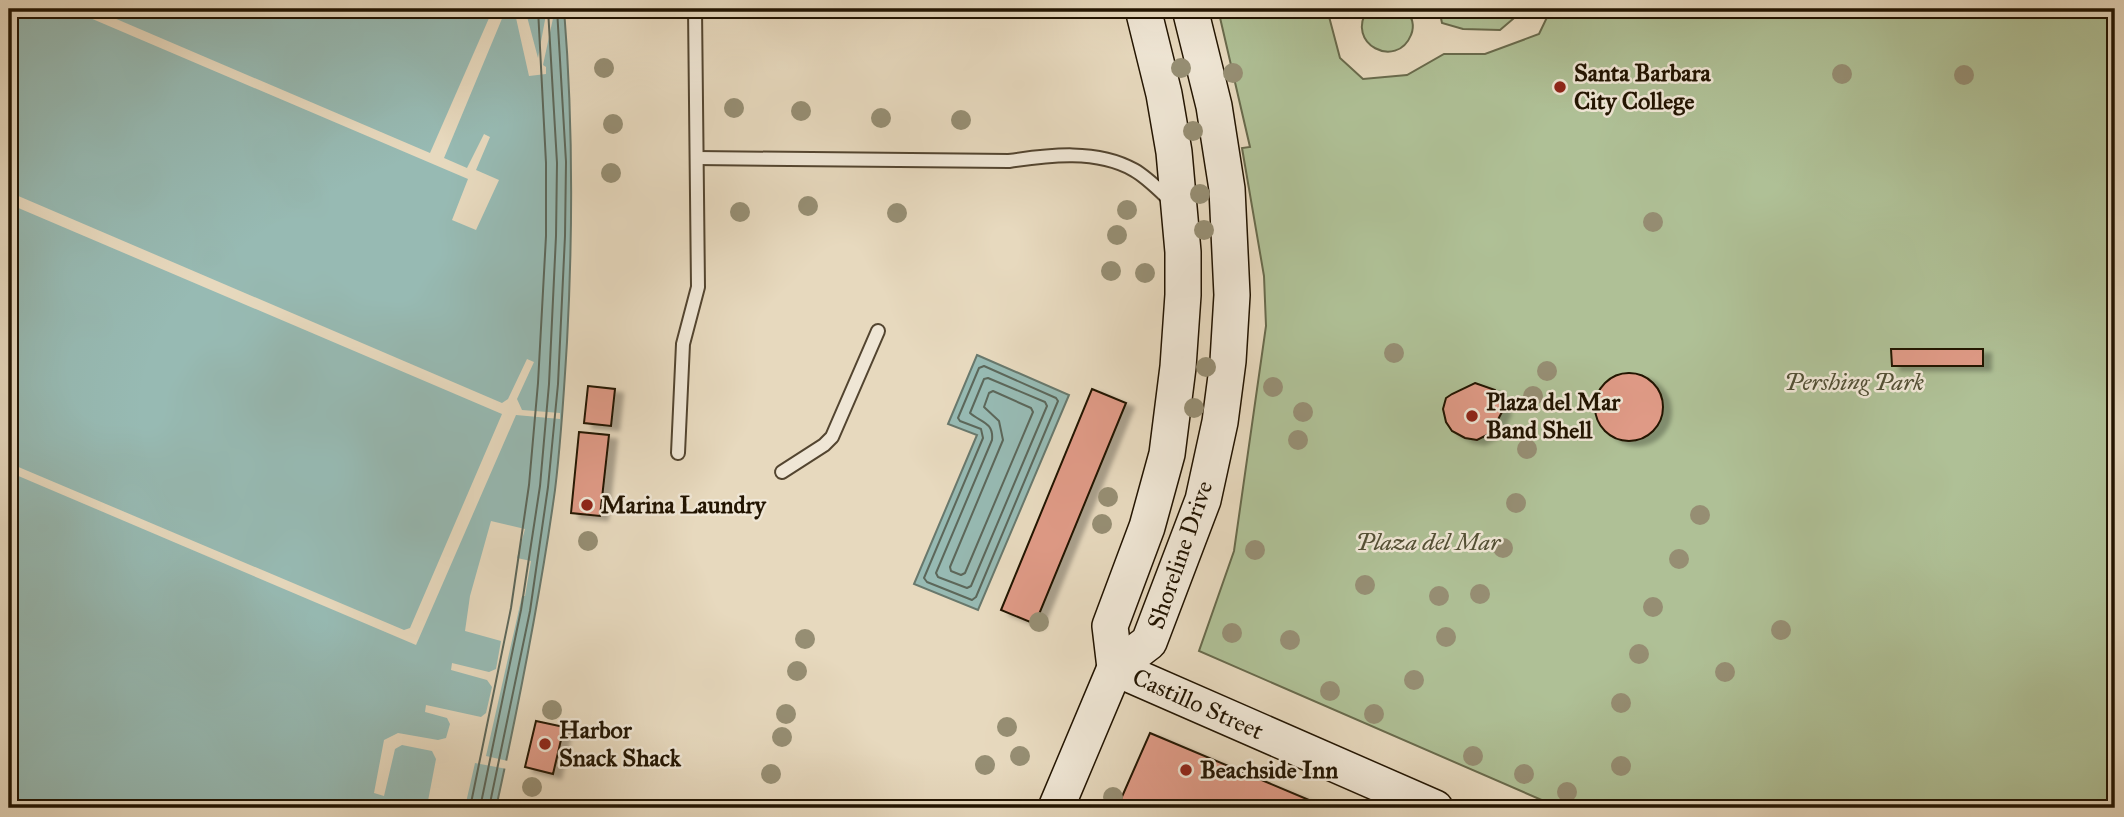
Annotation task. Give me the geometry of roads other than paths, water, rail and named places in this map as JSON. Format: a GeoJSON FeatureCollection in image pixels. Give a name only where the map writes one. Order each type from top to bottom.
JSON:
{"type":"FeatureCollection","features":[{"type":"Feature","properties":{"kind":"main road","name":"Shoreline Drive"},"geometry":{"type":"LineString","coordinates":[[1115,668],[1110,626],[1147,527],[1167,454],[1178,367],[1183,295],[1180,209],[1166,106],[1143,9]]}},
{"type":"Feature","properties":{"kind":"main road","name":"Shoreline Drive"},"geometry":{"type":"LineString","coordinates":[[1115,668],[1149,642],[1189,541],[1203,500],[1217,435],[1228,361],[1232,295],[1227,189],[1214,106],[1190,9]]}},
{"type":"Feature","properties":{"kind":"main road","name":"Castillo Street"},"geometry":{"type":"LineString","coordinates":[[1115,668],[1413,804]]}},
{"type":"Feature","properties":{"kind":"main road"},"geometry":{"type":"LineString","coordinates":[[1056,808],[1115,668]]}},
{"type":"Feature","properties":{"kind":"lane"},"geometry":{"type":"LineString","coordinates":[[678,453],[683,344],[698,287],[695,9]]}},
{"type":"Feature","properties":{"kind":"lane"},"geometry":{"type":"LineString","coordinates":[[697,158],[1009,161],[1042,156],[1112,160],[1142,175],[1180,209]]}},
{"type":"Feature","properties":{"kind":"lane"},"geometry":{"type":"LineString","coordinates":[[782,472],[832,437],[878,331]]}},
{"type":"Feature","properties":{"kind":"water"},"geometry":{"type":"Polygon","coordinates":[[[9,9],[564,9],[569,92],[571,217],[561,435],[536,610],[496,808],[9,808],[9,9]]]}},
{"type":"Feature","properties":{"kind":"water"},"geometry":{"type":"Polygon","coordinates":[[[977,355],[1069,395],[978,610],[914,584],[977,435],[948,424],[977,355]]]}},
{"type":"Feature","properties":{"kind":"place","name":"Santa Barbara City College"},"geometry":{"type":"Point","coordinates":[1560,87]}},
{"type":"Feature","properties":{"kind":"place","name":"Plaza del Mar Band Shell"},"geometry":{"type":"Point","coordinates":[1472,416]}},
{"type":"Feature","properties":{"kind":"place","name":"Marina Laundry"},"geometry":{"type":"Point","coordinates":[587,505]}},
{"type":"Feature","properties":{"kind":"place","name":"Harbor Snack Shack"},"geometry":{"type":"Point","coordinates":[545,744]}},
{"type":"Feature","properties":{"kind":"place","name":"Beachside Inn"},"geometry":{"type":"Point","coordinates":[1186,770]}},
{"type":"Feature","properties":{"kind":"park label","name":"Pershing Park"},"geometry":{"type":"Point","coordinates":[1854,382]}},
{"type":"Feature","properties":{"kind":"park label","name":"Plaza del Mar"},"geometry":{"type":"Point","coordinates":[1428,542]}}]}
